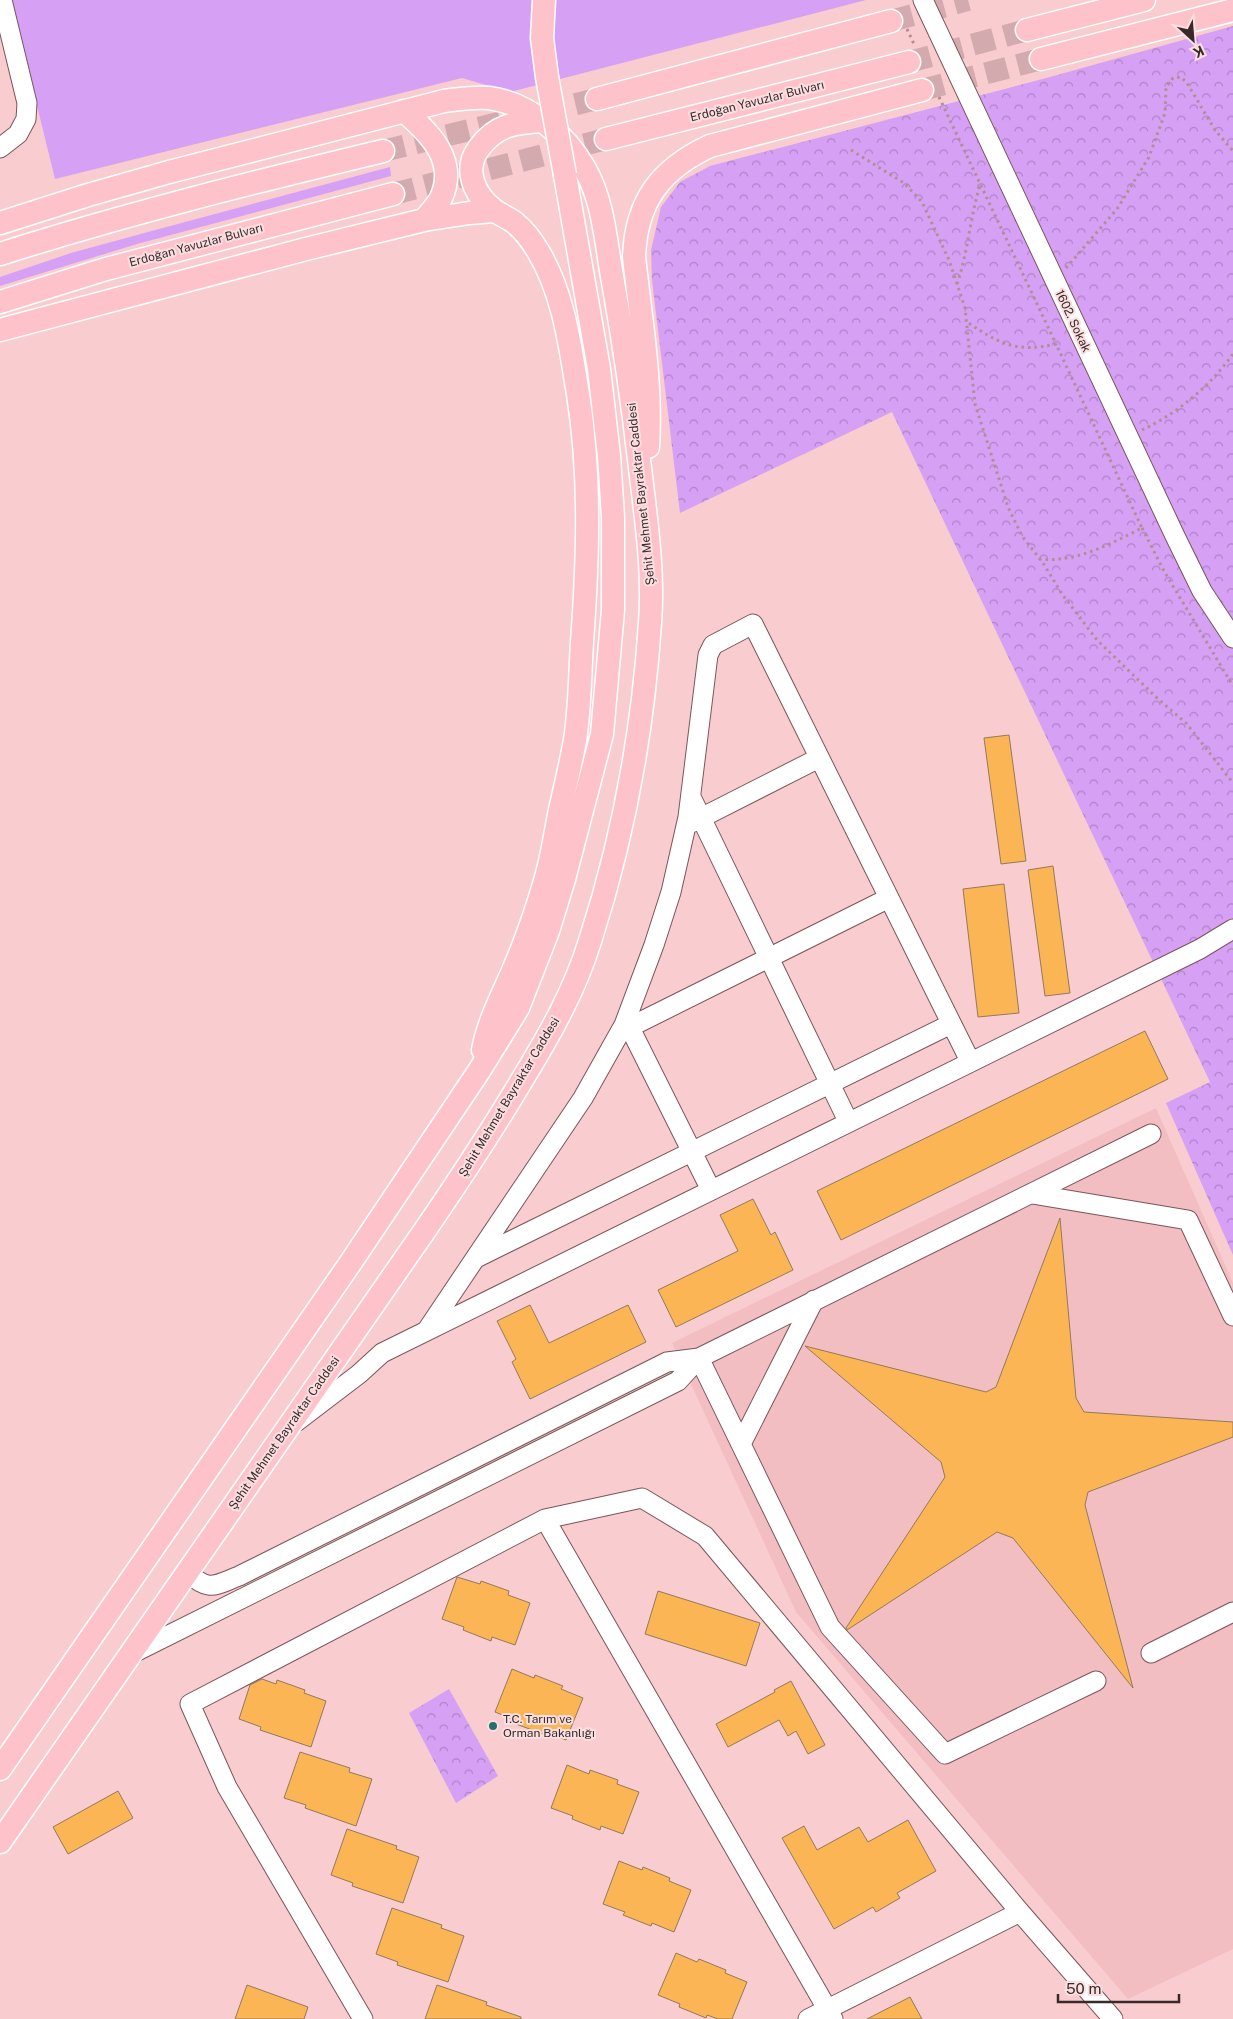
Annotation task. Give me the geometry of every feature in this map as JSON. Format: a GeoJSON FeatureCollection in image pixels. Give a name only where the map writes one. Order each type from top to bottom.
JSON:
{"type":"FeatureCollection","features":[{"type":"Feature","properties":{"kind":"main road"},"geometry":{"type":"LineString","coordinates":[[0,1769],[350,1265],[479,1071],[518,1008],[548,931],[564,879],[602,734],[613,610],[613,517],[609,456],[575,171],[547,77],[542,38],[544,0]]}},
{"type":"Feature","properties":{"kind":"main road"},"geometry":{"type":"LineString","coordinates":[[1027,30],[1144,0]]}},
{"type":"Feature","properties":{"kind":"main road"},"geometry":{"type":"LineString","coordinates":[[1041,59],[1233,10]]}},
{"type":"Feature","properties":{"kind":"main road"},"geometry":{"type":"LineString","coordinates":[[597,99],[898,24]]}},
{"type":"Feature","properties":{"kind":"main road","name":"Erdoğan Yavuzlar Bulvarı"},"geometry":{"type":"LineString","coordinates":[[606,140],[914,57]]}},
{"type":"Feature","properties":{"kind":"main road"},"geometry":{"type":"LineString","coordinates":[[644,498],[650,414],[649,382],[634,257],[639,220],[654,188],[666,174],[683,160],[710,146],[928,89]]}},
{"type":"Feature","properties":{"kind":"main road"},"geometry":{"type":"LineString","coordinates":[[0,224],[97,192],[404,111],[444,101],[466,98],[488,98],[520,107],[542,121],[564,141],[575,171]]}},
{"type":"Feature","properties":{"kind":"main road"},"geometry":{"type":"LineString","coordinates":[[404,111],[429,133],[439,147],[446,172],[445,186],[440,198],[424,220]]}},
{"type":"Feature","properties":{"kind":"main road"},"geometry":{"type":"LineString","coordinates":[[479,1071],[486,1035],[522,949],[545,880],[575,739],[585,599],[587,548],[583,438],[577,392],[562,310],[553,280],[527,234],[513,221],[494,211],[474,187],[470,170],[474,154],[498,128],[519,123],[542,121]]}},
{"type":"Feature","properties":{"kind":"main road"},"geometry":{"type":"LineString","coordinates":[[0,254],[132,215],[259,181],[382,152]]}},
{"type":"Feature","properties":{"kind":"main road","name":"Şehit Mehmet Bayraktar Caddesi"},"geometry":{"type":"LineString","coordinates":[[0,1842],[475,1157],[544,1044],[579,973],[598,918],[613,860],[637,735],[648,655],[650,618],[649,562],[644,498],[621,331],[600,210],[596,194],[575,171]]}},
{"type":"Feature","properties":{"kind":"main road","name":"Erdoğan Yavuzlar Bulvarı"},"geometry":{"type":"LineString","coordinates":[[0,302],[106,269],[393,194]]}},
{"type":"Feature","properties":{"kind":"main road"},"geometry":{"type":"LineString","coordinates":[[0,330],[306,249],[424,220],[494,211]]}},
{"type":"Feature","properties":{"kind":"street"},"geometry":{"type":"LineString","coordinates":[[0,148],[18,134],[26,119],[27,103],[2,0]]}},
{"type":"Feature","properties":{"kind":"street","name":"1602. Sokak"},"geometry":{"type":"LineString","coordinates":[[923,0],[1202,590],[1233,638]]}},
{"type":"Feature","properties":{"kind":"street"},"geometry":{"type":"LineString","coordinates":[[848,1121],[769,958],[694,821],[691,797],[708,655],[713,645],[753,624],[970,1061]]}},
{"type":"Feature","properties":{"kind":"street"},"geometry":{"type":"LineString","coordinates":[[427,1330],[583,1098],[628,1024],[694,821],[820,758]]}},
{"type":"Feature","properties":{"kind":"street"},"geometry":{"type":"LineString","coordinates":[[628,1024],[769,958],[889,898]]}},
{"type":"Feature","properties":{"kind":"street"},"geometry":{"type":"LineString","coordinates":[[287,1428],[359,1374],[382,1353],[1200,948],[1233,929]]}},
{"type":"Feature","properties":{"kind":"street"},"geometry":{"type":"LineString","coordinates":[[628,1024],[711,1190]]}},
{"type":"Feature","properties":{"kind":"street"},"geometry":{"type":"LineString","coordinates":[[475,1259],[951,1024]]}},
{"type":"Feature","properties":{"kind":"street"},"geometry":{"type":"LineString","coordinates":[[187,1572],[200,1584],[208,1586],[240,1576],[667,1362],[699,1358],[1151,1134]]}},
{"type":"Feature","properties":{"kind":"street"},"geometry":{"type":"LineString","coordinates":[[1032,1194],[1188,1220],[1233,1316]]}},
{"type":"Feature","properties":{"kind":"street"},"geometry":{"type":"LineString","coordinates":[[741,1444],[814,1300]]}},
{"type":"Feature","properties":{"kind":"street"},"geometry":{"type":"LineString","coordinates":[[699,1358],[830,1627],[945,1754],[1096,1681]]}},
{"type":"Feature","properties":{"kind":"street"},"geometry":{"type":"LineString","coordinates":[[131,1654],[678,1381],[699,1358]]}},
{"type":"Feature","properties":{"kind":"street"},"geometry":{"type":"LineString","coordinates":[[363,2019],[227,1786],[190,1704],[544,1519],[642,1498],[705,1536],[1020,1912],[1114,2019]]}},
{"type":"Feature","properties":{"kind":"street"},"geometry":{"type":"LineString","coordinates":[[544,1519],[830,2014]]}},
{"type":"Feature","properties":{"kind":"street"},"geometry":{"type":"LineString","coordinates":[[1151,1653],[1233,1612]]}},
{"type":"Feature","properties":{"kind":"street"},"geometry":{"type":"LineString","coordinates":[[808,2019],[830,2014],[1020,1912]]}},
{"type":"Feature","properties":{"kind":"path"},"geometry":{"type":"LineString","coordinates":[[898,24],[914,57]]}},
{"type":"Feature","properties":{"kind":"path"},"geometry":{"type":"LineString","coordinates":[[1053,278],[1069,265],[1094,238],[1117,210],[1133,185],[1153,148],[1165,113],[1166,87],[1173,78],[1181,77],[1187,83],[1215,130],[1233,151]]}},
{"type":"Feature","properties":{"kind":"path"},"geometry":{"type":"LineString","coordinates":[[928,89],[980,185],[1142,528],[1164,571],[1233,686]]}},
{"type":"Feature","properties":{"kind":"path"},"geometry":{"type":"LineString","coordinates":[[852,150],[904,183],[922,202],[948,260],[965,308],[975,404],[1008,507],[1022,536],[1067,601],[1097,640],[1187,724],[1233,783]]}},
{"type":"Feature","properties":{"kind":"path"},"geometry":{"type":"LineString","coordinates":[[957,285],[966,251],[972,212],[980,185]]}},
{"type":"Feature","properties":{"kind":"path"},"geometry":{"type":"LineString","coordinates":[[967,321],[1007,345],[1019,348],[1036,348],[1056,344]]}},
{"type":"Feature","properties":{"kind":"path"},"geometry":{"type":"LineString","coordinates":[[1128,437],[1148,427],[1197,395],[1215,378],[1233,354]]}},
{"type":"Feature","properties":{"kind":"path"},"geometry":{"type":"LineString","coordinates":[[1038,559],[1053,560],[1082,555],[1142,528]]}},
{"type":"Feature","properties":{"kind":"shaded area"},"geometry":{"type":"Polygon","coordinates":[[[1156,1108],[1233,1283],[1233,1949],[1128,1999],[796,1612],[672,1343],[1156,1108]]]}},
{"type":"Feature","properties":{"kind":"green space"},"geometry":{"type":"Polygon","coordinates":[[[11,0],[866,0],[510,92],[462,78],[55,179],[11,0]]]}},
{"type":"Feature","properties":{"kind":"green space"},"geometry":{"type":"Polygon","coordinates":[[[1233,26],[1233,1255],[1166,1103],[1210,1082],[892,412],[680,513],[652,280],[651,250],[661,207],[680,182],[710,166],[1050,77],[1233,26]]]}},
{"type":"Feature","properties":{"kind":"green space"},"geometry":{"type":"Polygon","coordinates":[[[390,167],[391,176],[137,244],[0,286],[0,277],[71,253],[390,167]]]}},
{"type":"Feature","properties":{"kind":"green space"},"geometry":{"type":"Polygon","coordinates":[[[449,1689],[498,1776],[456,1803],[409,1713],[449,1689]]]}},
{"type":"Feature","properties":{"kind":"building"},"geometry":{"type":"Polygon","coordinates":[[[1009,735],[1026,861],[1001,864],[984,738],[1009,735]]]}},
{"type":"Feature","properties":{"kind":"building"},"geometry":{"type":"Polygon","coordinates":[[[1053,866],[1070,993],[1045,996],[1028,870],[1053,866]]]}},
{"type":"Feature","properties":{"kind":"building"},"geometry":{"type":"Polygon","coordinates":[[[1004,884],[1019,1013],[978,1017],[963,889],[1004,884]]]}},
{"type":"Feature","properties":{"kind":"building"},"geometry":{"type":"Polygon","coordinates":[[[1145,1031],[1168,1079],[841,1240],[817,1191],[1145,1031]]]}},
{"type":"Feature","properties":{"kind":"building"},"geometry":{"type":"Polygon","coordinates":[[[753,1199],[771,1235],[775,1232],[793,1270],[676,1327],[658,1290],[738,1251],[720,1215],[753,1199]]]}},
{"type":"Feature","properties":{"kind":"building"},"geometry":{"type":"Polygon","coordinates":[[[1060,1218],[1076,1398],[1084,1412],[1233,1422],[1233,1437],[1088,1492],[1085,1505],[1133,1688],[1013,1538],[997,1532],[847,1630],[846,1628],[945,1477],[941,1462],[805,1346],[986,1392],[996,1387],[1060,1218]]]}},
{"type":"Feature","properties":{"kind":"building"},"geometry":{"type":"Polygon","coordinates":[[[530,1305],[549,1343],[628,1305],[646,1342],[530,1399],[512,1362],[516,1359],[497,1321],[530,1305]]]}},
{"type":"Feature","properties":{"kind":"building"},"geometry":{"type":"Polygon","coordinates":[[[457,1577],[480,1584],[481,1581],[509,1591],[508,1595],[530,1603],[515,1645],[492,1637],[491,1641],[463,1630],[464,1627],[442,1619],[457,1577]]]}},
{"type":"Feature","properties":{"kind":"building"},"geometry":{"type":"Polygon","coordinates":[[[658,1591],[760,1623],[746,1666],[645,1634],[658,1591]]]}},
{"type":"Feature","properties":{"kind":"building"},"geometry":{"type":"Polygon","coordinates":[[[512,1669],[534,1678],[535,1675],[563,1686],[561,1689],[583,1698],[566,1740],[544,1731],[543,1734],[516,1724],[517,1721],[495,1712],[512,1669]]]}},
{"type":"Feature","properties":{"kind":"building"},"geometry":{"type":"Polygon","coordinates":[[[262,1679],[276,1684],[277,1680],[305,1690],[304,1693],[326,1701],[311,1747],[260,1730],[261,1727],[239,1719],[250,1685],[262,1679]]]}},
{"type":"Feature","properties":{"kind":"building"},"geometry":{"type":"Polygon","coordinates":[[[791,1681],[825,1745],[808,1754],[796,1731],[788,1736],[779,1720],[728,1747],[716,1724],[775,1692],[774,1690],[791,1681]]]}},
{"type":"Feature","properties":{"kind":"building"},"geometry":{"type":"Polygon","coordinates":[[[300,1752],[350,1768],[349,1772],[372,1779],[356,1826],[305,1808],[306,1805],[284,1798],[300,1752]]]}},
{"type":"Feature","properties":{"kind":"building"},"geometry":{"type":"Polygon","coordinates":[[[567,1765],[589,1774],[590,1770],[618,1780],[617,1784],[639,1792],[623,1834],[601,1826],[600,1830],[572,1819],[573,1816],[551,1808],[567,1765]]]}},
{"type":"Feature","properties":{"kind":"building"},"geometry":{"type":"Polygon","coordinates":[[[118,1791],[133,1818],[68,1854],[53,1827],[118,1791]]]}},
{"type":"Feature","properties":{"kind":"building"},"geometry":{"type":"Polygon","coordinates":[[[908,1820],[936,1871],[897,1893],[900,1898],[876,1912],[873,1907],[834,1929],[782,1838],[804,1826],[817,1850],[859,1827],[868,1842],[908,1820]]]}},
{"type":"Feature","properties":{"kind":"building"},"geometry":{"type":"Polygon","coordinates":[[[347,1829],[397,1846],[396,1849],[419,1857],[403,1903],[352,1886],[353,1883],[331,1875],[347,1829]]]}},
{"type":"Feature","properties":{"kind":"building"},"geometry":{"type":"Polygon","coordinates":[[[619,1861],[642,1870],[643,1867],[670,1878],[669,1881],[691,1890],[674,1932],[652,1923],[651,1926],[623,1915],[625,1912],[603,1904],[619,1861]]]}},
{"type":"Feature","properties":{"kind":"building"},"geometry":{"type":"Polygon","coordinates":[[[392,1908],[442,1925],[441,1928],[464,1936],[448,1982],[397,1965],[398,1962],[376,1954],[392,1908]]]}},
{"type":"Feature","properties":{"kind":"building"},"geometry":{"type":"Polygon","coordinates":[[[676,1953],[697,1962],[699,1959],[726,1970],[725,1973],[747,1982],[732,2019],[718,2019],[707,2015],[706,2018],[679,2007],[680,2004],[658,1995],[676,1953]]]}},
{"type":"Feature","properties":{"kind":"building"},"geometry":{"type":"Polygon","coordinates":[[[247,1985],[308,2007],[304,2019],[235,2019],[247,1985]]]}},
{"type":"Feature","properties":{"kind":"building"},"geometry":{"type":"Polygon","coordinates":[[[437,1985],[487,2002],[486,2005],[521,2017],[521,2019],[425,2019],[437,1985]]]}},
{"type":"Feature","properties":{"kind":"building"},"geometry":{"type":"Polygon","coordinates":[[[910,1997],[922,2019],[867,2019],[910,1997]]]}},
{"type":"Feature","properties":{"kind":"tunnel"},"geometry":{"type":"LineString","coordinates":[[891,21],[968,0]]}},
{"type":"Feature","properties":{"kind":"tunnel"},"geometry":{"type":"LineString","coordinates":[[909,62],[1027,30]]}},
{"type":"Feature","properties":{"kind":"tunnel"},"geometry":{"type":"LineString","coordinates":[[922,90],[1041,59]]}},
{"type":"Feature","properties":{"kind":"tunnel"},"geometry":{"type":"LineString","coordinates":[[383,151],[597,99]]}},
{"type":"Feature","properties":{"kind":"tunnel"},"geometry":{"type":"LineString","coordinates":[[393,194],[606,139]]}},
{"type":"Feature","properties":{"kind":"place","name":"T.C. Tarım ve Orman Bakanlığı"},"geometry":{"type":"Point","coordinates":[493,1726]}}]}
